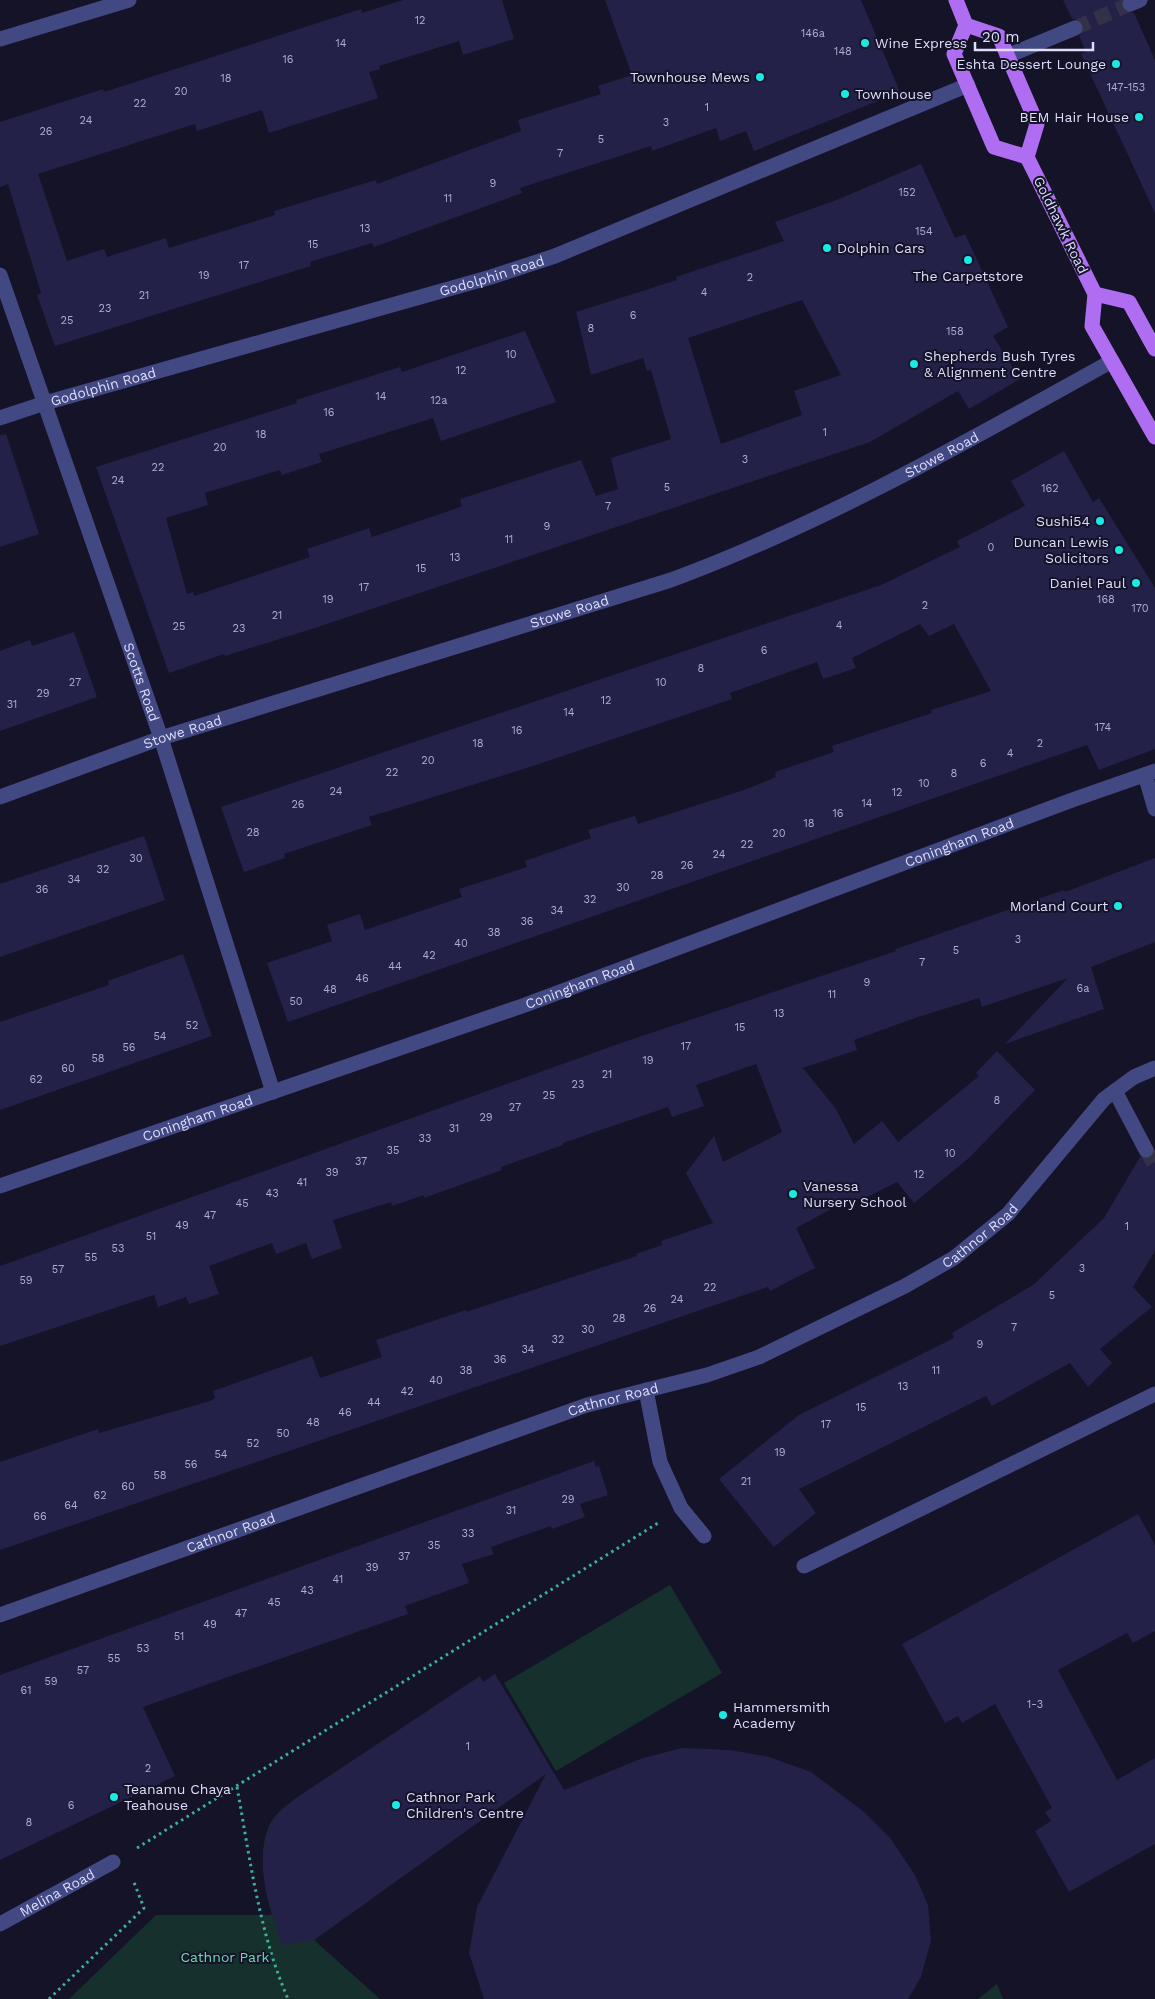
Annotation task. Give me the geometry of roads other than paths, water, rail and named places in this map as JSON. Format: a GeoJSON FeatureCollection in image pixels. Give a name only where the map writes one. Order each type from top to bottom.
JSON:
{"type":"FeatureCollection","features":[{"type":"Feature","properties":{"kind":"main road"},"geometry":{"type":"LineString","coordinates":[[956,0],[966,25],[954,54],[994,147],[1027,157],[1037,124],[999,36],[966,25]]}},
{"type":"Feature","properties":{"kind":"main road","name":"Goldhawk Road"},"geometry":{"type":"LineString","coordinates":[[1027,157],[1094,294],[1092,326],[1155,437]]}},
{"type":"Feature","properties":{"kind":"main road"},"geometry":{"type":"LineString","coordinates":[[1094,294],[1129,302],[1155,349]]}},
{"type":"Feature","properties":{"kind":"street"},"geometry":{"type":"LineString","coordinates":[[0,39],[129,0]]}},
{"type":"Feature","properties":{"kind":"street"},"geometry":{"type":"LineString","coordinates":[[1007,56],[1075,28]]}},
{"type":"Feature","properties":{"kind":"street","name":"Godolphin Road"},"geometry":{"type":"LineString","coordinates":[[0,418],[45,403],[491,277],[555,256],[968,85]]}},
{"type":"Feature","properties":{"kind":"street","name":"Scotts Road"},"geometry":{"type":"LineString","coordinates":[[0,275],[161,738],[273,1092]]}},
{"type":"Feature","properties":{"kind":"street","name":"Stowe Road"},"geometry":{"type":"LineString","coordinates":[[0,797],[161,738],[671,580],[735,556],[899,479],[1112,361]]}},
{"type":"Feature","properties":{"kind":"street"},"geometry":{"type":"LineString","coordinates":[[1150,773],[1155,808]]}},
{"type":"Feature","properties":{"kind":"street","name":"Coningham Road"},"geometry":{"type":"LineString","coordinates":[[0,1186],[525,1005],[1150,773]]}},
{"type":"Feature","properties":{"kind":"street","name":"Cathnor Road"},"geometry":{"type":"LineString","coordinates":[[0,1615],[588,1405],[707,1375],[759,1357],[881,1298],[954,1258],[1008,1214],[1104,1099],[1134,1077],[1155,1068]]}},
{"type":"Feature","properties":{"kind":"street"},"geometry":{"type":"LineString","coordinates":[[1115,1091],[1146,1150]]}},
{"type":"Feature","properties":{"kind":"street"},"geometry":{"type":"LineString","coordinates":[[646,1390],[660,1462],[682,1508],[704,1536]]}},
{"type":"Feature","properties":{"kind":"street"},"geometry":{"type":"LineString","coordinates":[[804,1566],[1155,1394]]}},
{"type":"Feature","properties":{"kind":"street","name":"Melina Road"},"geometry":{"type":"LineString","coordinates":[[0,1924],[119,1859]]}},
{"type":"Feature","properties":{"kind":"tunnel"},"geometry":{"type":"LineString","coordinates":[[1075,28],[1130,4]]}},
{"type":"Feature","properties":{"kind":"tunnel"},"geometry":{"type":"LineString","coordinates":[[1146,1150],[1155,1165]]}},
{"type":"Feature","properties":{"kind":"place","name":"Wine Express"},"geometry":{"type":"Point","coordinates":[865,43]}},
{"type":"Feature","properties":{"kind":"place","name":"Eshta Dessert Lounge"},"geometry":{"type":"Point","coordinates":[1116,64]}},
{"type":"Feature","properties":{"kind":"place","name":"Townhouse Mews"},"geometry":{"type":"Point","coordinates":[760,77]}},
{"type":"Feature","properties":{"kind":"place","name":"Townhouse"},"geometry":{"type":"Point","coordinates":[845,94]}},
{"type":"Feature","properties":{"kind":"place","name":"BEM Hair House"},"geometry":{"type":"Point","coordinates":[1139,117]}},
{"type":"Feature","properties":{"kind":"place","name":"Dolphin Cars"},"geometry":{"type":"Point","coordinates":[827,248]}},
{"type":"Feature","properties":{"kind":"place","name":"The Carpetstore"},"geometry":{"type":"Point","coordinates":[968,260]}},
{"type":"Feature","properties":{"kind":"place","name":"Shepherds Bush Tyres & Alignment Centre"},"geometry":{"type":"Point","coordinates":[914,364]}},
{"type":"Feature","properties":{"kind":"place","name":"Sushi54"},"geometry":{"type":"Point","coordinates":[1100,521]}},
{"type":"Feature","properties":{"kind":"place","name":"Duncan Lewis Solicitors"},"geometry":{"type":"Point","coordinates":[1119,550]}},
{"type":"Feature","properties":{"kind":"place","name":"Daniel Paul"},"geometry":{"type":"Point","coordinates":[1136,583]}},
{"type":"Feature","properties":{"kind":"place","name":"Morland Court"},"geometry":{"type":"Point","coordinates":[1118,906]}},
{"type":"Feature","properties":{"kind":"place","name":"Vanessa Nursery School"},"geometry":{"type":"Point","coordinates":[793,1194]}},
{"type":"Feature","properties":{"kind":"place","name":"Hammersmith Academy"},"geometry":{"type":"Point","coordinates":[723,1715]}},
{"type":"Feature","properties":{"kind":"place","name":"Teanamu Chaya Teahouse"},"geometry":{"type":"Point","coordinates":[114,1797]}},
{"type":"Feature","properties":{"kind":"place","name":"Cathnor Park Children's Centre"},"geometry":{"type":"Point","coordinates":[396,1805]}},
{"type":"Feature","properties":{"kind":"park label","name":"Cathnor Park"},"geometry":{"type":"Point","coordinates":[225,1957]}}]}
